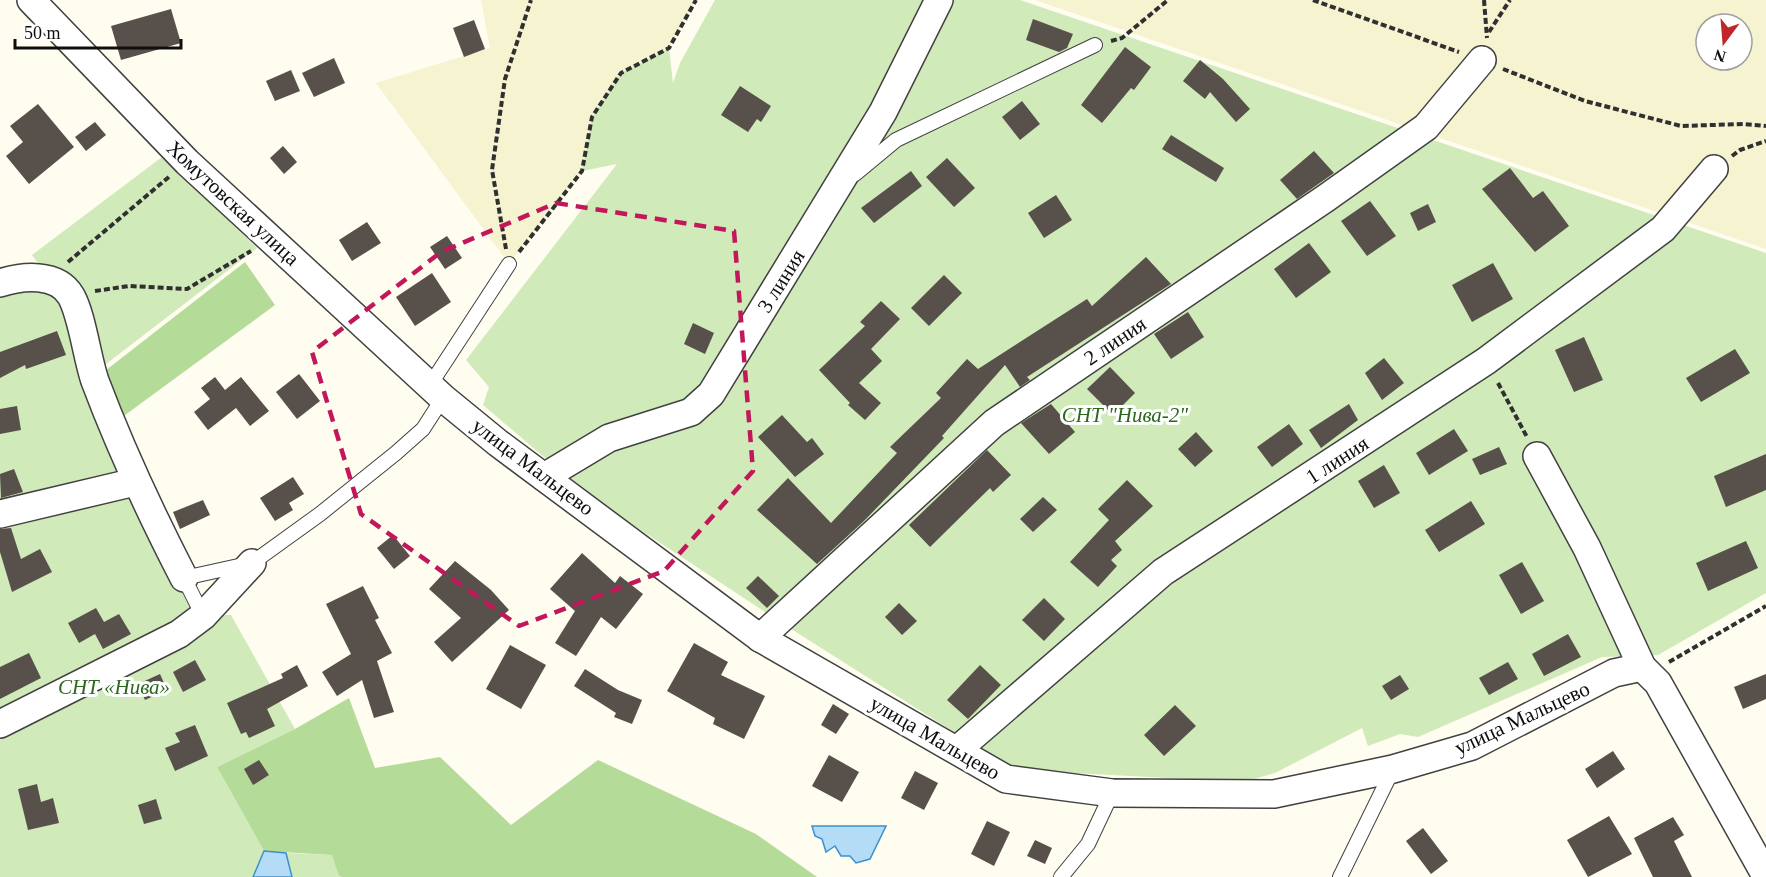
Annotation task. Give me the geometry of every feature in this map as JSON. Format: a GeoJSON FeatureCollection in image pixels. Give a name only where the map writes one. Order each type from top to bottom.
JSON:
{"type":"FeatureCollection","features":[{"type":"Feature","properties":{"kind":"street","name":"Хомутовская улица"},"geometry":{"type":"LineString","coordinates":[[32,0],[187,162],[437,392]]}},
{"type":"Feature","properties":{"kind":"street","name":"3 линия"},"geometry":{"type":"LineString","coordinates":[[544,477],[609,438],[691,412],[711,394],[840,187],[883,112],[939,0]]}},
{"type":"Feature","properties":{"kind":"street","name":"2 линия"},"geometry":{"type":"LineString","coordinates":[[760,638],[994,423],[1326,198],[1426,127],[1482,60]]}},
{"type":"Feature","properties":{"kind":"street","name":"1 линия"},"geometry":{"type":"LineString","coordinates":[[957,750],[1163,572],[1486,361],[1662,229],[1714,169]]}},
{"type":"Feature","properties":{"kind":"street"},"geometry":{"type":"LineString","coordinates":[[8,280],[38,277],[71,296],[94,379],[135,482],[184,578]]}},
{"type":"Feature","properties":{"kind":"street","name":"улица Мальцево"},"geometry":{"type":"LineString","coordinates":[[437,392],[544,477],[760,638],[1006,779],[1112,793],[1274,794],[1393,769],[1472,746],[1614,673],[1642,667]]}},
{"type":"Feature","properties":{"kind":"street"},"geometry":{"type":"LineString","coordinates":[[1537,456],[1587,548],[1642,667],[1658,683],[1761,875]]}},
{"type":"Feature","properties":{"kind":"street"},"geometry":{"type":"LineString","coordinates":[[0,513],[135,482]]}},
{"type":"Feature","properties":{"kind":"street"},"geometry":{"type":"LineString","coordinates":[[0,724],[179,634],[203,616],[252,563]]}},
{"type":"Feature","properties":{"kind":"lane"},"geometry":{"type":"LineString","coordinates":[[840,187],[896,140],[1095,45]]}},
{"type":"Feature","properties":{"kind":"lane"},"geometry":{"type":"LineString","coordinates":[[203,616],[184,578],[252,563],[396,453],[423,429],[437,392],[509,264]]}},
{"type":"Feature","properties":{"kind":"lane"},"geometry":{"type":"LineString","coordinates":[[1340,877],[1393,769]]}},
{"type":"Feature","properties":{"kind":"lane"},"geometry":{"type":"LineString","coordinates":[[1061,877],[1088,844],[1112,793]]}},
{"type":"Feature","properties":{"kind":"path"},"geometry":{"type":"LineString","coordinates":[[509,264],[492,170],[505,79],[531,0]]}},
{"type":"Feature","properties":{"kind":"path"},"geometry":{"type":"LineString","coordinates":[[509,264],[582,171],[592,117],[621,73],[669,48],[696,0]]}},
{"type":"Feature","properties":{"kind":"path"},"geometry":{"type":"LineString","coordinates":[[1095,45],[1122,38],[1168,0]]}},
{"type":"Feature","properties":{"kind":"path"},"geometry":{"type":"LineString","coordinates":[[1313,0],[1482,60],[1585,101],[1681,126],[1744,124],[1766,126]]}},
{"type":"Feature","properties":{"kind":"path"},"geometry":{"type":"LineString","coordinates":[[1484,0],[1489,33]]}},
{"type":"Feature","properties":{"kind":"path"},"geometry":{"type":"LineString","coordinates":[[1482,60],[1489,33],[1510,0]]}},
{"type":"Feature","properties":{"kind":"path"},"geometry":{"type":"LineString","coordinates":[[1714,169],[1740,150],[1766,141]]}},
{"type":"Feature","properties":{"kind":"path"},"geometry":{"type":"LineString","coordinates":[[46,280],[187,162]]}},
{"type":"Feature","properties":{"kind":"path"},"geometry":{"type":"LineString","coordinates":[[71,296],[129,286],[187,289],[271,239]]}},
{"type":"Feature","properties":{"kind":"path"},"geometry":{"type":"LineString","coordinates":[[1486,361],[1537,456]]}},
{"type":"Feature","properties":{"kind":"path"},"geometry":{"type":"LineString","coordinates":[[1642,667],[1674,661],[1766,606]]}},
{"type":"Feature","properties":{"kind":"highlighted area"},"geometry":{"type":"Polygon","coordinates":[[[556,203],[734,231],[753,471],[664,571],[519,626],[361,514],[312,352],[441,252],[556,203]]]}},
{"type":"Feature","properties":{"kind":"shaded area"},"geometry":{"type":"Polygon","coordinates":[[[481,0],[696,0],[669,48],[621,73],[592,117],[582,171],[509,264],[376,83],[490,48],[481,0]]]}},
{"type":"Feature","properties":{"kind":"shaded area"},"geometry":{"type":"Polygon","coordinates":[[[1035,0],[1766,0],[1766,249],[1035,0]]]}},
{"type":"Feature","properties":{"kind":"green space","name":"СНТ \"Нива-2\""},"geometry":{"type":"Polygon","coordinates":[[[715,0],[1020,0],[1766,253],[1766,593],[1658,655],[1602,657],[1418,737],[1400,734],[1368,746],[1362,728],[1275,773],[1244,782],[1014,770],[788,627],[592,498],[483,405],[489,387],[466,360],[617,164],[582,171],[592,117],[621,73],[669,48],[673,83],[680,63],[715,0]]]}},
{"type":"Feature","properties":{"kind":"green space"},"geometry":{"type":"Polygon","coordinates":[[[162,157],[257,248],[97,371],[41,267],[32,255],[162,157]]]}},
{"type":"Feature","properties":{"kind":"green space"},"geometry":{"type":"Polygon","coordinates":[[[245,262],[275,305],[121,418],[101,374],[245,262]]]}},
{"type":"Feature","properties":{"kind":"green space","name":"СНТ «Нива»"},"geometry":{"type":"Polygon","coordinates":[[[0,283],[59,285],[203,615],[231,615],[295,729],[217,767],[264,851],[253,877],[0,877],[0,283]]]}},
{"type":"Feature","properties":{"kind":"green space"},"geometry":{"type":"Polygon","coordinates":[[[349,698],[375,768],[440,757],[511,825],[598,760],[756,834],[817,877],[342,877],[339,876],[332,855],[264,851],[217,767],[295,729],[349,698]]]}},
{"type":"Feature","properties":{"kind":"green space"},"geometry":{"type":"Polygon","coordinates":[[[286,853],[333,855],[339,876],[342,877],[292,877],[286,853]]]}},
{"type":"Feature","properties":{"kind":"water"},"geometry":{"type":"Polygon","coordinates":[[[812,826],[886,826],[870,859],[856,863],[850,856],[841,856],[835,846],[826,852],[822,839],[815,836],[812,826]]]}},
{"type":"Feature","properties":{"kind":"water"},"geometry":{"type":"Polygon","coordinates":[[[264,851],[286,853],[292,877],[253,877],[264,851]]]}},
{"type":"Feature","properties":{"kind":"building"},"geometry":{"type":"Polygon","coordinates":[[[171,9],[181,43],[121,60],[111,26],[171,9]]]}},
{"type":"Feature","properties":{"kind":"building"},"geometry":{"type":"Polygon","coordinates":[[[1033,19],[1073,34],[1067,48],[1059,52],[1026,40],[1033,19]]]}},
{"type":"Feature","properties":{"kind":"building"},"geometry":{"type":"Polygon","coordinates":[[[474,20],[485,49],[464,57],[453,28],[474,20]]]}},
{"type":"Feature","properties":{"kind":"building"},"geometry":{"type":"Polygon","coordinates":[[[1125,47],[1151,67],[1134,90],[1131,88],[1102,123],[1081,105],[1125,47]]]}},
{"type":"Feature","properties":{"kind":"building"},"geometry":{"type":"Polygon","coordinates":[[[334,58],[345,83],[314,97],[302,73],[334,58]]]}},
{"type":"Feature","properties":{"kind":"building"},"geometry":{"type":"Polygon","coordinates":[[[1200,60],[1223,79],[1250,109],[1236,122],[1210,92],[1205,99],[1183,81],[1200,60]]]}},
{"type":"Feature","properties":{"kind":"building"},"geometry":{"type":"Polygon","coordinates":[[[291,70],[300,91],[275,101],[266,81],[291,70]]]}},
{"type":"Feature","properties":{"kind":"building"},"geometry":{"type":"Polygon","coordinates":[[[740,86],[771,106],[761,122],[757,119],[748,132],[721,115],[740,86]]]}},
{"type":"Feature","properties":{"kind":"building"},"geometry":{"type":"Polygon","coordinates":[[[1022,101],[1040,124],[1020,140],[1002,117],[1022,101]]]}},
{"type":"Feature","properties":{"kind":"building"},"geometry":{"type":"Polygon","coordinates":[[[38,104],[74,147],[29,184],[6,156],[23,142],[10,126],[38,104]]]}},
{"type":"Feature","properties":{"kind":"building"},"geometry":{"type":"Polygon","coordinates":[[[95,122],[106,135],[86,151],[75,137],[95,122]]]}},
{"type":"Feature","properties":{"kind":"building"},"geometry":{"type":"Polygon","coordinates":[[[1171,135],[1224,168],[1216,182],[1162,149],[1171,135]]]}},
{"type":"Feature","properties":{"kind":"building"},"geometry":{"type":"Polygon","coordinates":[[[283,146],[297,162],[284,174],[270,158],[283,146]]]}},
{"type":"Feature","properties":{"kind":"building"},"geometry":{"type":"Polygon","coordinates":[[[1314,151],[1334,173],[1297,199],[1280,180],[1314,151]]]}},
{"type":"Feature","properties":{"kind":"building"},"geometry":{"type":"Polygon","coordinates":[[[947,158],[975,188],[954,207],[926,177],[947,158]]]}},
{"type":"Feature","properties":{"kind":"building"},"geometry":{"type":"Polygon","coordinates":[[[1510,168],[1533,198],[1543,191],[1569,226],[1535,252],[1482,189],[1510,168]]]}},
{"type":"Feature","properties":{"kind":"building"},"geometry":{"type":"Polygon","coordinates":[[[911,171],[922,186],[874,223],[861,208],[911,171]]]}},
{"type":"Feature","properties":{"kind":"building"},"geometry":{"type":"Polygon","coordinates":[[[1056,195],[1072,220],[1044,238],[1028,213],[1056,195]]]}},
{"type":"Feature","properties":{"kind":"building"},"geometry":{"type":"Polygon","coordinates":[[[1370,201],[1396,236],[1367,256],[1341,221],[1370,201]]]}},
{"type":"Feature","properties":{"kind":"building"},"geometry":{"type":"Polygon","coordinates":[[[1428,204],[1436,222],[1418,231],[1410,213],[1428,204]]]}},
{"type":"Feature","properties":{"kind":"building"},"geometry":{"type":"Polygon","coordinates":[[[367,222],[381,243],[352,261],[339,240],[367,222]]]}},
{"type":"Feature","properties":{"kind":"building"},"geometry":{"type":"Polygon","coordinates":[[[447,236],[462,258],[445,269],[430,247],[447,236]]]}},
{"type":"Feature","properties":{"kind":"building"},"geometry":{"type":"Polygon","coordinates":[[[1309,243],[1331,272],[1296,298],[1274,269],[1309,243]]]}},
{"type":"Feature","properties":{"kind":"building"},"geometry":{"type":"Polygon","coordinates":[[[1146,257],[1171,284],[1027,377],[1030,380],[1020,387],[1005,365],[942,436],[944,438],[864,521],[817,564],[757,510],[788,478],[831,523],[897,453],[890,447],[941,398],[936,393],[967,359],[978,369],[1087,299],[1092,306],[1146,257]]]}},
{"type":"Feature","properties":{"kind":"building"},"geometry":{"type":"Polygon","coordinates":[[[1493,263],[1513,299],[1472,322],[1452,285],[1493,263]]]}},
{"type":"Feature","properties":{"kind":"building"},"geometry":{"type":"Polygon","coordinates":[[[432,273],[451,302],[415,326],[396,297],[432,273]]]}},
{"type":"Feature","properties":{"kind":"building"},"geometry":{"type":"Polygon","coordinates":[[[944,275],[962,293],[929,326],[911,308],[944,275]]]}},
{"type":"Feature","properties":{"kind":"building"},"geometry":{"type":"Polygon","coordinates":[[[881,301],[900,319],[871,349],[882,361],[859,383],[881,403],[865,420],[848,405],[850,403],[819,370],[865,326],[860,322],[881,301]]]}},
{"type":"Feature","properties":{"kind":"building"},"geometry":{"type":"Polygon","coordinates":[[[1188,312],[1204,337],[1171,359],[1154,334],[1188,312]]]}},
{"type":"Feature","properties":{"kind":"building"},"geometry":{"type":"Polygon","coordinates":[[[693,323],[714,333],[705,354],[684,344],[693,323]]]}},
{"type":"Feature","properties":{"kind":"building"},"geometry":{"type":"Polygon","coordinates":[[[57,331],[66,355],[26,369],[25,365],[0,378],[0,352],[57,331]]]}},
{"type":"Feature","properties":{"kind":"building"},"geometry":{"type":"Polygon","coordinates":[[[1584,337],[1603,380],[1574,392],[1555,350],[1584,337]]]}},
{"type":"Feature","properties":{"kind":"building"},"geometry":{"type":"Polygon","coordinates":[[[1735,349],[1750,373],[1701,402],[1686,378],[1735,349]]]}},
{"type":"Feature","properties":{"kind":"building"},"geometry":{"type":"Polygon","coordinates":[[[1384,358],[1404,383],[1382,400],[1365,373],[1384,358]]]}},
{"type":"Feature","properties":{"kind":"building"},"geometry":{"type":"Polygon","coordinates":[[[1110,367],[1135,393],[1113,415],[1087,389],[1110,367]]]}},
{"type":"Feature","properties":{"kind":"building"},"geometry":{"type":"Polygon","coordinates":[[[299,374],[320,401],[297,419],[276,392],[299,374]]]}},
{"type":"Feature","properties":{"kind":"building"},"geometry":{"type":"Polygon","coordinates":[[[215,377],[225,390],[241,377],[269,411],[250,426],[236,408],[208,430],[194,412],[210,399],[201,388],[215,377]]]}},
{"type":"Feature","properties":{"kind":"building"},"geometry":{"type":"Polygon","coordinates":[[[1051,404],[1075,432],[1049,454],[1021,423],[1051,404]]]}},
{"type":"Feature","properties":{"kind":"building"},"geometry":{"type":"Polygon","coordinates":[[[1349,404],[1358,420],[1321,448],[1309,430],[1349,404]]]}},
{"type":"Feature","properties":{"kind":"building"},"geometry":{"type":"Polygon","coordinates":[[[17,406],[21,430],[0,434],[0,409],[17,406]]]}},
{"type":"Feature","properties":{"kind":"building"},"geometry":{"type":"Polygon","coordinates":[[[782,415],[807,442],[812,438],[824,454],[795,477],[758,437],[782,415]]]}},
{"type":"Feature","properties":{"kind":"building"},"geometry":{"type":"Polygon","coordinates":[[[1289,424],[1303,444],[1272,467],[1257,447],[1289,424]]]}},
{"type":"Feature","properties":{"kind":"building"},"geometry":{"type":"Polygon","coordinates":[[[1454,429],[1468,451],[1429,475],[1416,453],[1454,429]]]}},
{"type":"Feature","properties":{"kind":"building"},"geometry":{"type":"Polygon","coordinates":[[[1196,432],[1213,451],[1195,467],[1178,449],[1196,432]]]}},
{"type":"Feature","properties":{"kind":"building"},"geometry":{"type":"Polygon","coordinates":[[[1499,447],[1507,464],[1480,475],[1472,459],[1499,447]]]}},
{"type":"Feature","properties":{"kind":"building"},"geometry":{"type":"Polygon","coordinates":[[[987,450],[1011,475],[993,492],[990,488],[930,547],[909,525],[987,450]]]}},
{"type":"Feature","properties":{"kind":"building"},"geometry":{"type":"Polygon","coordinates":[[[1766,454],[1766,490],[1726,507],[1714,476],[1766,454]]]}},
{"type":"Feature","properties":{"kind":"building"},"geometry":{"type":"Polygon","coordinates":[[[1384,465],[1400,493],[1374,508],[1358,481],[1384,465]]]}},
{"type":"Feature","properties":{"kind":"building"},"geometry":{"type":"Polygon","coordinates":[[[14,469],[23,492],[1,498],[0,474],[14,469]]]}},
{"type":"Feature","properties":{"kind":"building"},"geometry":{"type":"Polygon","coordinates":[[[293,477],[304,494],[289,503],[293,510],[275,521],[260,498],[293,477]]]}},
{"type":"Feature","properties":{"kind":"building"},"geometry":{"type":"Polygon","coordinates":[[[1127,480],[1153,506],[1115,541],[1122,550],[1111,560],[1117,566],[1098,587],[1070,562],[1109,520],[1098,509],[1127,480]]]}},
{"type":"Feature","properties":{"kind":"building"},"geometry":{"type":"Polygon","coordinates":[[[1043,497],[1057,510],[1033,532],[1020,519],[1043,497]]]}},
{"type":"Feature","properties":{"kind":"building"},"geometry":{"type":"Polygon","coordinates":[[[203,500],[210,515],[180,529],[173,512],[203,500]]]}},
{"type":"Feature","properties":{"kind":"building"},"geometry":{"type":"Polygon","coordinates":[[[1471,501],[1485,524],[1439,552],[1425,530],[1471,501]]]}},
{"type":"Feature","properties":{"kind":"building"},"geometry":{"type":"Polygon","coordinates":[[[11,528],[21,559],[40,549],[52,572],[12,592],[0,552],[0,529],[11,528]]]}},
{"type":"Feature","properties":{"kind":"building"},"geometry":{"type":"Polygon","coordinates":[[[393,535],[410,556],[394,569],[377,548],[393,535]]]}},
{"type":"Feature","properties":{"kind":"building"},"geometry":{"type":"Polygon","coordinates":[[[1746,541],[1758,568],[1708,591],[1696,563],[1746,541]]]}},
{"type":"Feature","properties":{"kind":"building"},"geometry":{"type":"Polygon","coordinates":[[[582,553],[615,583],[620,576],[643,594],[616,629],[601,617],[576,656],[555,643],[575,611],[550,589],[582,553]]]}},
{"type":"Feature","properties":{"kind":"building"},"geometry":{"type":"Polygon","coordinates":[[[455,561],[491,590],[509,610],[452,662],[434,642],[461,618],[429,589],[455,561]]]}},
{"type":"Feature","properties":{"kind":"building"},"geometry":{"type":"Polygon","coordinates":[[[1522,562],[1544,601],[1521,614],[1499,575],[1522,562]]]}},
{"type":"Feature","properties":{"kind":"building"},"geometry":{"type":"Polygon","coordinates":[[[758,576],[779,596],[767,608],[746,588],[758,576]]]}},
{"type":"Feature","properties":{"kind":"building"},"geometry":{"type":"Polygon","coordinates":[[[363,586],[379,618],[375,620],[392,653],[377,661],[394,712],[374,718],[362,680],[337,696],[322,672],[351,654],[326,604],[363,586]]]}},
{"type":"Feature","properties":{"kind":"building"},"geometry":{"type":"Polygon","coordinates":[[[1044,598],[1065,619],[1044,641],[1022,620],[1044,598]]]}},
{"type":"Feature","properties":{"kind":"building"},"geometry":{"type":"Polygon","coordinates":[[[899,603],[917,621],[902,635],[885,617],[899,603]]]}},
{"type":"Feature","properties":{"kind":"building"},"geometry":{"type":"Polygon","coordinates":[[[96,608],[104,622],[119,614],[131,634],[103,649],[95,634],[79,643],[68,623],[96,608]]]}},
{"type":"Feature","properties":{"kind":"building"},"geometry":{"type":"Polygon","coordinates":[[[1568,634],[1581,657],[1544,676],[1532,654],[1568,634]]]}},
{"type":"Feature","properties":{"kind":"building"},"geometry":{"type":"Polygon","coordinates":[[[694,643],[728,662],[721,675],[765,696],[744,739],[713,724],[715,718],[667,691],[694,643]]]}},
{"type":"Feature","properties":{"kind":"building"},"geometry":{"type":"Polygon","coordinates":[[[510,645],[546,665],[521,709],[486,689],[510,645]]]}},
{"type":"Feature","properties":{"kind":"building"},"geometry":{"type":"Polygon","coordinates":[[[29,653],[41,678],[0,699],[0,667],[29,653]]]}},
{"type":"Feature","properties":{"kind":"building"},"geometry":{"type":"Polygon","coordinates":[[[195,660],[206,680],[183,692],[173,672],[195,660]]]}},
{"type":"Feature","properties":{"kind":"building"},"geometry":{"type":"Polygon","coordinates":[[[1508,662],[1518,679],[1489,695],[1479,678],[1508,662]]]}},
{"type":"Feature","properties":{"kind":"building"},"geometry":{"type":"Polygon","coordinates":[[[297,665],[308,686],[267,709],[275,726],[249,738],[246,732],[241,734],[227,703],[283,678],[281,674],[297,665]]]}},
{"type":"Feature","properties":{"kind":"building"},"geometry":{"type":"Polygon","coordinates":[[[980,665],[1001,685],[968,719],[947,700],[980,665]]]}},
{"type":"Feature","properties":{"kind":"building"},"geometry":{"type":"Polygon","coordinates":[[[585,669],[618,690],[642,700],[632,724],[614,717],[616,713],[574,686],[585,669]]]}},
{"type":"Feature","properties":{"kind":"building"},"geometry":{"type":"Polygon","coordinates":[[[160,674],[167,690],[145,700],[138,684],[160,674]]]}},
{"type":"Feature","properties":{"kind":"building"},"geometry":{"type":"Polygon","coordinates":[[[1766,674],[1766,699],[1743,709],[1734,687],[1766,674]]]}},
{"type":"Feature","properties":{"kind":"building"},"geometry":{"type":"Polygon","coordinates":[[[1400,675],[1409,689],[1391,700],[1382,686],[1400,675]]]}},
{"type":"Feature","properties":{"kind":"building"},"geometry":{"type":"Polygon","coordinates":[[[833,704],[849,714],[836,734],[821,725],[833,704]]]}},
{"type":"Feature","properties":{"kind":"building"},"geometry":{"type":"Polygon","coordinates":[[[1175,705],[1196,726],[1164,756],[1144,735],[1175,705]]]}},
{"type":"Feature","properties":{"kind":"building"},"geometry":{"type":"Polygon","coordinates":[[[195,725],[208,756],[175,771],[165,748],[180,742],[175,733],[195,725]]]}},
{"type":"Feature","properties":{"kind":"building"},"geometry":{"type":"Polygon","coordinates":[[[1613,751],[1625,769],[1597,788],[1585,769],[1613,751]]]}},
{"type":"Feature","properties":{"kind":"building"},"geometry":{"type":"Polygon","coordinates":[[[829,755],[859,772],[842,802],[812,786],[829,755]]]}},
{"type":"Feature","properties":{"kind":"building"},"geometry":{"type":"Polygon","coordinates":[[[259,760],[269,775],[253,785],[244,769],[259,760]]]}},
{"type":"Feature","properties":{"kind":"building"},"geometry":{"type":"Polygon","coordinates":[[[915,771],[938,783],[924,810],[901,798],[915,771]]]}},
{"type":"Feature","properties":{"kind":"building"},"geometry":{"type":"Polygon","coordinates":[[[37,784],[41,802],[53,798],[59,823],[28,830],[18,789],[37,784]]]}},
{"type":"Feature","properties":{"kind":"building"},"geometry":{"type":"Polygon","coordinates":[[[156,799],[162,819],[144,824],[138,805],[156,799]]]}},
{"type":"Feature","properties":{"kind":"building"},"geometry":{"type":"Polygon","coordinates":[[[1609,816],[1632,854],[1588,877],[1567,840],[1609,816]]]}},
{"type":"Feature","properties":{"kind":"building"},"geometry":{"type":"Polygon","coordinates":[[[1673,817],[1684,835],[1674,841],[1692,877],[1653,877],[1634,838],[1673,817]]]}},
{"type":"Feature","properties":{"kind":"building"},"geometry":{"type":"Polygon","coordinates":[[[987,821],[1010,832],[994,866],[971,854],[987,821]]]}},
{"type":"Feature","properties":{"kind":"building"},"geometry":{"type":"Polygon","coordinates":[[[1423,828],[1448,861],[1431,874],[1406,841],[1423,828]]]}},
{"type":"Feature","properties":{"kind":"building"},"geometry":{"type":"Polygon","coordinates":[[[1035,840],[1052,848],[1045,864],[1027,856],[1035,840]]]}}]}
